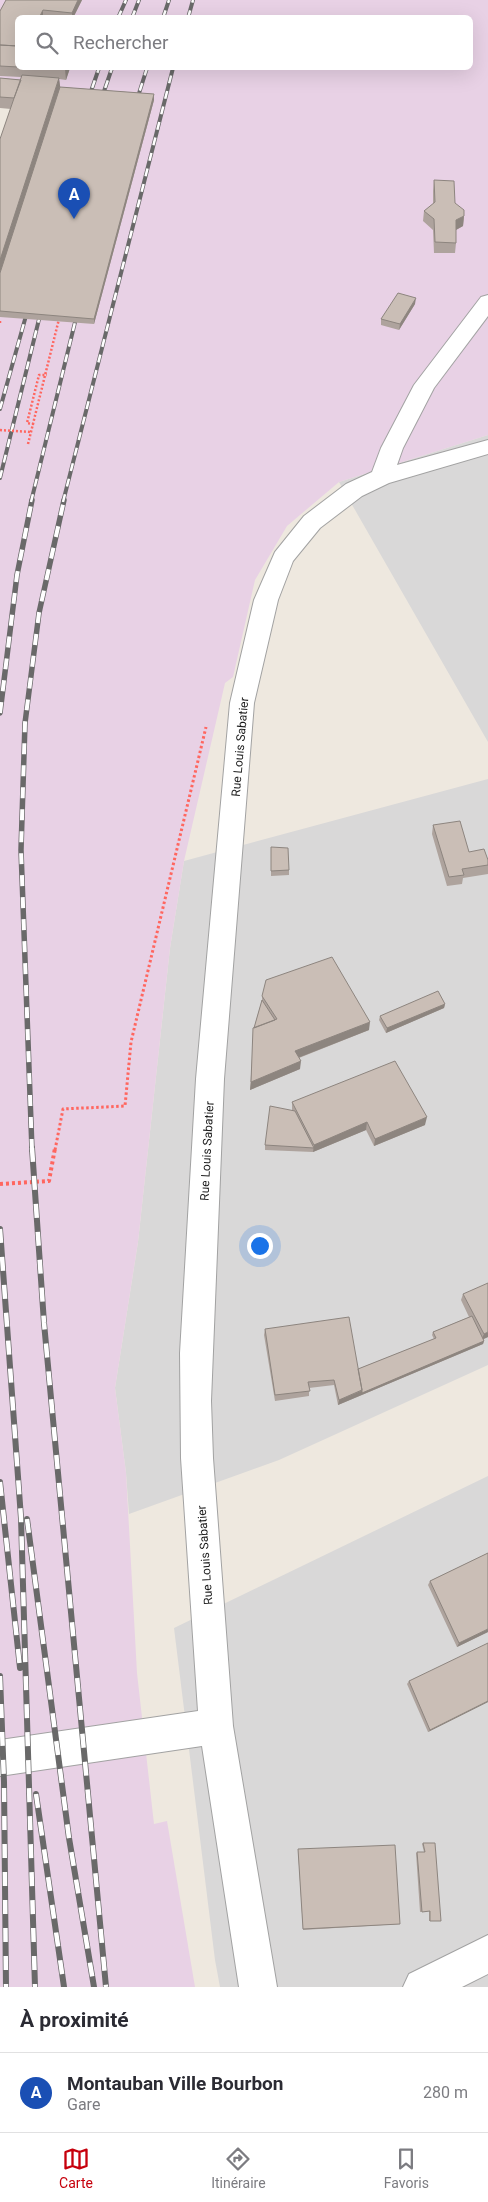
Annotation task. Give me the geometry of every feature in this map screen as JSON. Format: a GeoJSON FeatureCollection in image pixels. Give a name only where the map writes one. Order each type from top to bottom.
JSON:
{"type":"FeatureCollection","features":[{"type":"Feature","properties":{"kind":"street"},"geometry":{"type":"LineString","coordinates":[[381,477],[392,448],[425,385],[488,302]]}},
{"type":"Feature","properties":{"kind":"street","name":"Rue Louis Sabatier"},"geometry":{"type":"LineString","coordinates":[[258,1987],[216,1726],[197,1458],[196,1353],[210,1079],[242,703],[266,600],[284,558],[312,522],[354,490],[381,477],[488,447]]}},
{"type":"Feature","properties":{"kind":"street"},"geometry":{"type":"LineString","coordinates":[[0,1758],[216,1726]]}},
{"type":"Feature","properties":{"kind":"street"},"geometry":{"type":"LineString","coordinates":[[422,1987],[488,1954]]}},
{"type":"Feature","properties":{"kind":"path"},"geometry":{"type":"LineString","coordinates":[[47,375],[39,375],[27,423],[34,423],[28,444],[31,432],[47,375],[59,319]]}},
{"type":"Feature","properties":{"kind":"path"},"geometry":{"type":"LineString","coordinates":[[0,430],[31,432]]}},
{"type":"Feature","properties":{"kind":"path"},"geometry":{"type":"LineString","coordinates":[[0,1184],[49,1180],[63,1109],[125,1106],[131,1042],[208,718]]}},
{"type":"Feature","properties":{"kind":"shaded area"},"geometry":{"type":"Polygon","coordinates":[[[0,0],[488,0],[488,435],[339,482],[287,526],[255,580],[233,677],[225,683],[184,861],[170,948],[138,1242],[115,1388],[126,1473],[137,1673],[154,1824],[167,1821],[195,1987],[0,1987],[0,282],[60,93],[0,88],[0,0]]]}},
{"type":"Feature","properties":{"kind":"shaded area"},"geometry":{"type":"Polygon","coordinates":[[[488,435],[488,742],[339,482],[488,435]]]}},
{"type":"Feature","properties":{"kind":"shaded area"},"geometry":{"type":"Polygon","coordinates":[[[488,779],[488,1365],[279,1460],[129,1514],[126,1473],[115,1388],[138,1242],[170,948],[184,861],[488,779]]]}},
{"type":"Feature","properties":{"kind":"shaded area"},"geometry":{"type":"Polygon","coordinates":[[[488,1476],[488,1987],[220,1987],[215,1960],[174,1628],[488,1476]]]}},
{"type":"Feature","properties":{"kind":"building"},"geometry":{"type":"Polygon","coordinates":[[[6,0],[78,0],[72,13],[43,10],[40,15],[15,15],[15,46],[0,45],[0,11],[6,0]]]}},
{"type":"Feature","properties":{"kind":"building"},"geometry":{"type":"Polygon","coordinates":[[[0,45],[15,46],[15,67],[0,66],[0,45]]]}},
{"type":"Feature","properties":{"kind":"building"},"geometry":{"type":"Polygon","coordinates":[[[22,75],[59,78],[0,260],[0,139],[22,75]]]}},
{"type":"Feature","properties":{"kind":"building"},"geometry":{"type":"Polygon","coordinates":[[[0,78],[21,80],[14,98],[0,97],[0,78]]]}},
{"type":"Feature","properties":{"kind":"building"},"geometry":{"type":"Polygon","coordinates":[[[60,87],[154,94],[94,319],[0,311],[0,273],[60,87]]]}},
{"type":"Feature","properties":{"kind":"building"},"geometry":{"type":"Polygon","coordinates":[[[434,180],[454,181],[455,203],[464,210],[464,216],[456,220],[456,243],[435,242],[434,219],[424,211],[435,202],[434,180]]]}},
{"type":"Feature","properties":{"kind":"building"},"geometry":{"type":"Polygon","coordinates":[[[398,293],[416,298],[400,324],[381,319],[398,293]]]}},
{"type":"Feature","properties":{"kind":"building"},"geometry":{"type":"Polygon","coordinates":[[[460,821],[469,852],[484,849],[488,865],[462,869],[464,875],[449,877],[433,825],[460,821]]]}},
{"type":"Feature","properties":{"kind":"building"},"geometry":{"type":"Polygon","coordinates":[[[271,847],[288,848],[289,870],[271,871],[271,847]]]}},
{"type":"Feature","properties":{"kind":"building"},"geometry":{"type":"Polygon","coordinates":[[[332,957],[370,1022],[295,1051],[301,1061],[251,1082],[253,1028],[277,1019],[262,996],[266,980],[332,957]]]}},
{"type":"Feature","properties":{"kind":"building"},"geometry":{"type":"Polygon","coordinates":[[[438,991],[445,1004],[387,1028],[380,1016],[438,991]]]}},
{"type":"Feature","properties":{"kind":"building"},"geometry":{"type":"Polygon","coordinates":[[[262,1000],[275,1020],[254,1028],[262,1000]]]}},
{"type":"Feature","properties":{"kind":"building"},"geometry":{"type":"Polygon","coordinates":[[[395,1061],[427,1117],[375,1139],[367,1122],[314,1145],[292,1102],[395,1061]]]}},
{"type":"Feature","properties":{"kind":"building"},"geometry":{"type":"Polygon","coordinates":[[[270,1106],[295,1111],[314,1148],[265,1145],[270,1106]]]}},
{"type":"Feature","properties":{"kind":"building"},"geometry":{"type":"Polygon","coordinates":[[[488,1283],[488,1332],[484,1334],[463,1294],[488,1283]]]}},
{"type":"Feature","properties":{"kind":"building"},"geometry":{"type":"Polygon","coordinates":[[[472,1316],[484,1341],[362,1393],[358,1369],[436,1338],[433,1332],[472,1316]]]}},
{"type":"Feature","properties":{"kind":"building"},"geometry":{"type":"Polygon","coordinates":[[[349,1317],[362,1390],[339,1400],[334,1380],[308,1382],[310,1391],[275,1395],[265,1329],[349,1317]]]}},
{"type":"Feature","properties":{"kind":"building"},"geometry":{"type":"Polygon","coordinates":[[[488,1553],[488,1629],[459,1643],[430,1581],[488,1553]]]}},
{"type":"Feature","properties":{"kind":"building"},"geometry":{"type":"Polygon","coordinates":[[[488,1643],[488,1701],[430,1730],[409,1681],[488,1643]]]}},
{"type":"Feature","properties":{"kind":"building"},"geometry":{"type":"Polygon","coordinates":[[[423,1843],[435,1843],[441,1921],[430,1921],[430,1911],[422,1912],[417,1852],[425,1852],[423,1843]]]}},
{"type":"Feature","properties":{"kind":"building"},"geometry":{"type":"Polygon","coordinates":[[[395,1845],[400,1924],[303,1929],[298,1849],[395,1845]]]}},
{"type":"Feature","properties":{"kind":"railway"},"geometry":{"type":"LineString","coordinates":[[119,15],[126,0]]}},
{"type":"Feature","properties":{"kind":"railway"},"geometry":{"type":"LineString","coordinates":[[133,15],[139,0]]}},
{"type":"Feature","properties":{"kind":"railway"},"geometry":{"type":"LineString","coordinates":[[164,15],[169,0]]}},
{"type":"Feature","properties":{"kind":"railway"},"geometry":{"type":"LineString","coordinates":[[189,15],[193,0]]}},
{"type":"Feature","properties":{"kind":"railway"},"geometry":{"type":"LineString","coordinates":[[87,103],[98,70]]}},
{"type":"Feature","properties":{"kind":"railway"},"geometry":{"type":"LineString","coordinates":[[100,103],[111,70]]}},
{"type":"Feature","properties":{"kind":"railway"},"geometry":{"type":"LineString","coordinates":[[135,106],[146,70]]}},
{"type":"Feature","properties":{"kind":"railway"},"geometry":{"type":"LineString","coordinates":[[63,502],[172,70]]}},
{"type":"Feature","properties":{"kind":"railway"},"geometry":{"type":"LineString","coordinates":[[0,409],[29,305]]}},
{"type":"Feature","properties":{"kind":"railway"},"geometry":{"type":"LineString","coordinates":[[0,478],[42,307]]}},
{"type":"Feature","properties":{"kind":"railway"},"geometry":{"type":"LineString","coordinates":[[31,502],[78,310]]}},
{"type":"Feature","properties":{"kind":"railway"},"geometry":{"type":"LineString","coordinates":[[0,713],[17,575],[32,500]]}},
{"type":"Feature","properties":{"kind":"railway"},"geometry":{"type":"LineString","coordinates":[[32,1150],[21,850],[25,723],[39,613],[64,500]]}},
{"type":"Feature","properties":{"kind":"railway"},"geometry":{"type":"LineString","coordinates":[[32,1148],[44,1323],[106,1987]]}},
{"type":"Feature","properties":{"kind":"railway"},"geometry":{"type":"LineString","coordinates":[[0,1229],[21,1518],[35,1987]]}},
{"type":"Feature","properties":{"kind":"railway"},"geometry":{"type":"LineString","coordinates":[[0,1482],[20,1668]]}},
{"type":"Feature","properties":{"kind":"railway"},"geometry":{"type":"LineString","coordinates":[[27,1519],[69,1838],[94,1987]]}},
{"type":"Feature","properties":{"kind":"railway"},"geometry":{"type":"LineString","coordinates":[[0,1676],[4,1782],[6,1987]]}},
{"type":"Feature","properties":{"kind":"railway"},"geometry":{"type":"LineString","coordinates":[[36,1794],[64,1987]]}},
{"type":"Feature","properties":{"kind":"place","name":"Montauban Ville Bourbon"},"geometry":{"type":"Point","coordinates":[74,219]}}]}
